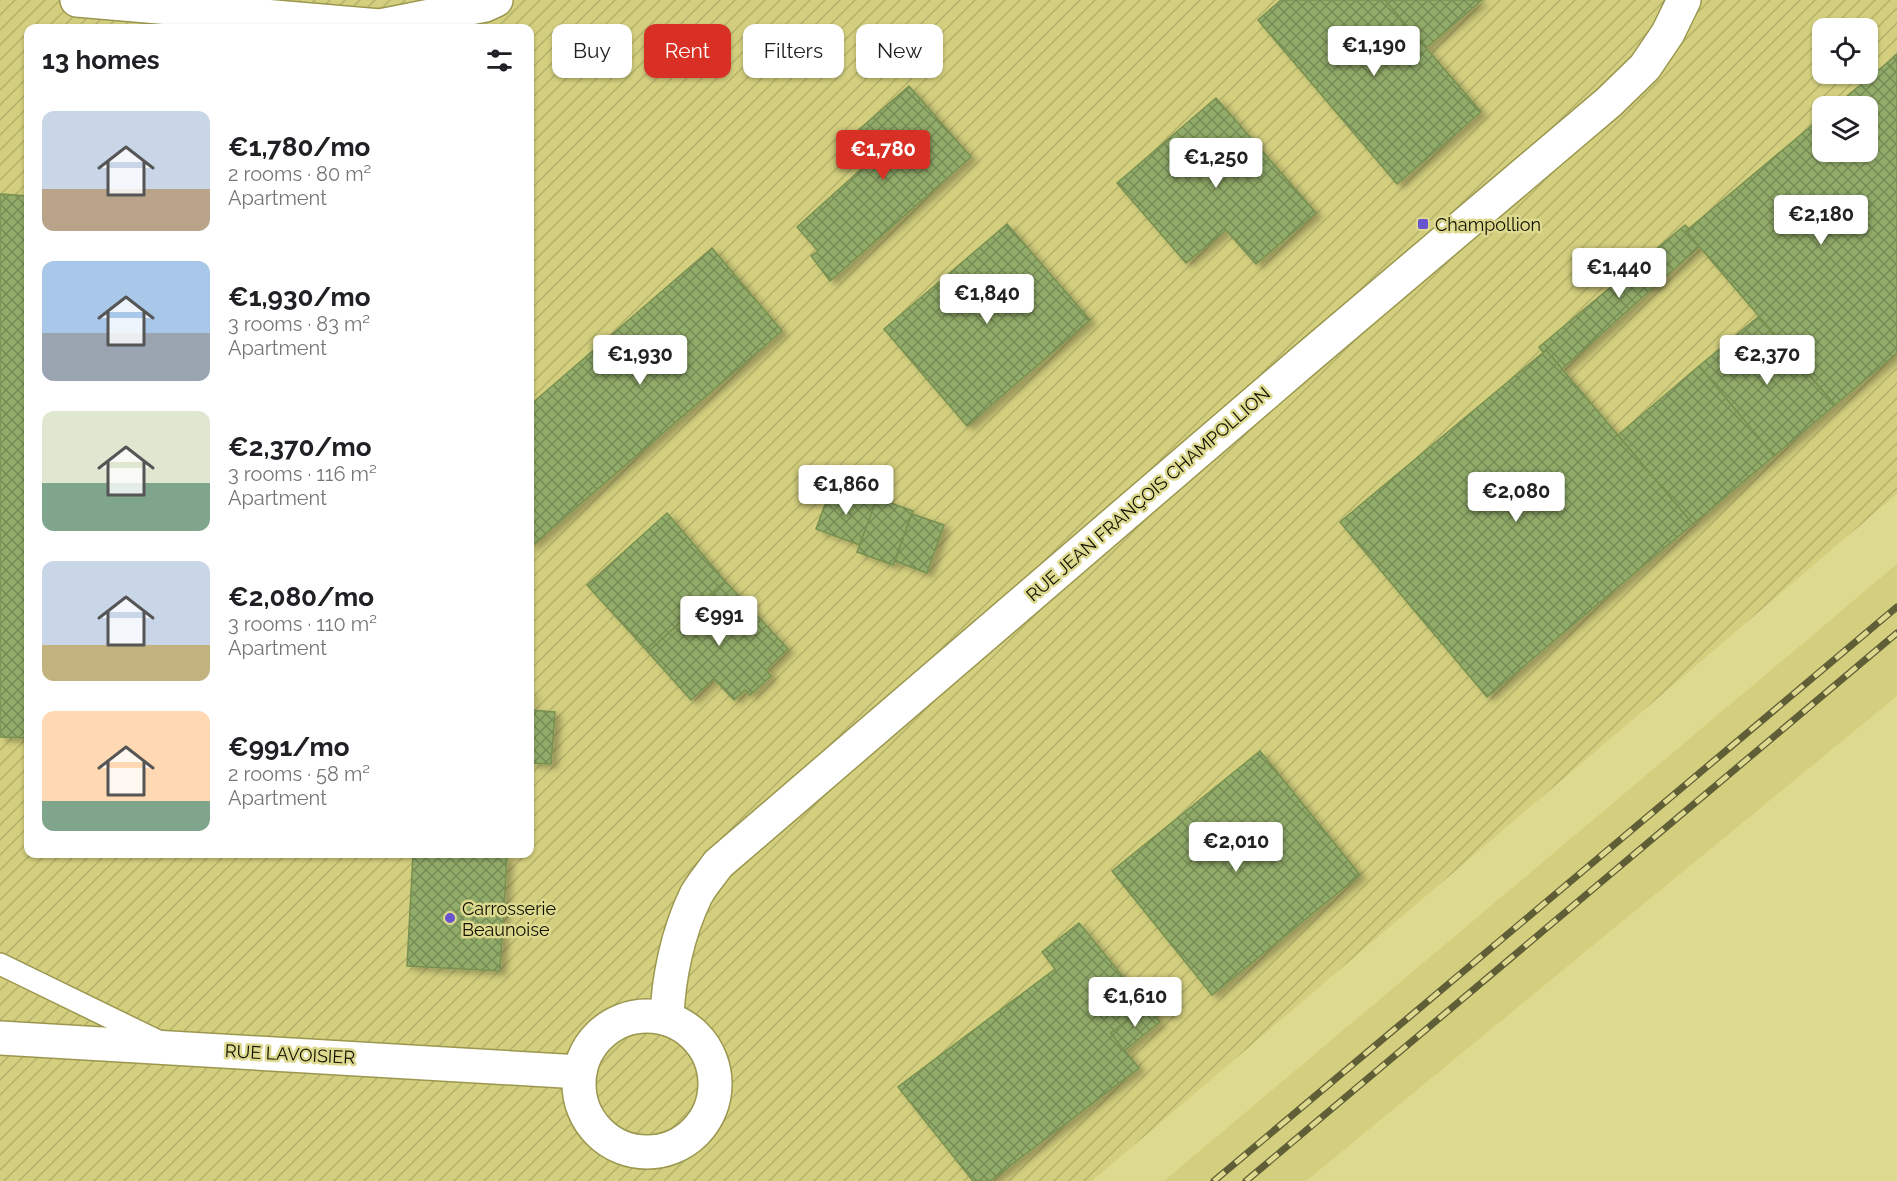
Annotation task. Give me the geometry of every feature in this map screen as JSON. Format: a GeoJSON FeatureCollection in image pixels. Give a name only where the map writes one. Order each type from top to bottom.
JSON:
{"type":"FeatureCollection","features":[{"type":"Feature","properties":{"kind":"street"},"geometry":{"type":"LineString","coordinates":[[77,0],[346,24]]}},
{"type":"Feature","properties":{"kind":"street"},"geometry":{"type":"LineString","coordinates":[[394,24],[485,5],[496,0]]}},
{"type":"Feature","properties":{"kind":"street","name":"RUE JEAN FRANÇOIS CHAMPOLLION"},"geometry":{"type":"LineString","coordinates":[[667,1019],[667,998],[687,917],[697,893],[718,864],[1301,363],[1609,102],[1645,67],[1668,33],[1684,0]]}},
{"type":"Feature","properties":{"kind":"street"},"geometry":{"type":"LineString","coordinates":[[648,1016],[667,1019],[686,1028],[700,1042],[711,1059],[716,1078],[714,1098],[708,1117],[695,1133],[680,1145],[662,1151],[642,1153],[623,1149],[606,1140],[583,1110],[579,1091],[580,1071],[586,1053],[597,1038],[612,1026],[629,1018],[648,1016]]}},
{"type":"Feature","properties":{"kind":"street","name":"RUE LAVOISIER"},"geometry":{"type":"LineString","coordinates":[[0,1038],[580,1071]]}},
{"type":"Feature","properties":{"kind":"lane"},"geometry":{"type":"LineString","coordinates":[[0,964],[171,1047]]}},
{"type":"Feature","properties":{"kind":"shaded area"},"geometry":{"type":"Polygon","coordinates":[[[0,0],[1897,0],[1897,494],[1092,1181],[0,1181],[0,0]]]}},
{"type":"Feature","properties":{"kind":"shaded area"},"geometry":{"type":"Polygon","coordinates":[[[1897,564],[1897,696],[1306,1181],[1164,1181],[1897,564]]]}},
{"type":"Feature","properties":{"kind":"building"},"geometry":{"type":"Polygon","coordinates":[[[1281,0],[1385,0],[1481,112],[1397,184],[1258,20],[1281,0]]]}},
{"type":"Feature","properties":{"kind":"building"},"geometry":{"type":"Polygon","coordinates":[[[1385,0],[1482,0],[1426,48],[1385,0]]]}},
{"type":"Feature","properties":{"kind":"building"},"geometry":{"type":"Polygon","coordinates":[[[1897,54],[1897,74],[1887,63],[1897,54]]]}},
{"type":"Feature","properties":{"kind":"building"},"geometry":{"type":"Polygon","coordinates":[[[1887,63],[1897,74],[1897,353],[1835,405],[1686,231],[1812,125],[1812,162],[1878,162],[1878,96],[1847,96],[1862,84],[1878,84],[1878,70],[1887,63]]]}},
{"type":"Feature","properties":{"kind":"building"},"geometry":{"type":"Polygon","coordinates":[[[909,86],[971,157],[830,281],[811,256],[818,251],[797,227],[868,163],[847,140],[909,86]]]}},
{"type":"Feature","properties":{"kind":"building"},"geometry":{"type":"Polygon","coordinates":[[[1216,98],[1316,213],[1256,264],[1226,230],[1186,263],[1117,183],[1216,98]]]}},
{"type":"Feature","properties":{"kind":"building"},"geometry":{"type":"Polygon","coordinates":[[[0,194],[24,196],[24,738],[0,737],[0,194]]]}},
{"type":"Feature","properties":{"kind":"building"},"geometry":{"type":"Polygon","coordinates":[[[1007,224],[1090,320],[967,426],[884,329],[1007,224]]]}},
{"type":"Feature","properties":{"kind":"building"},"geometry":{"type":"Polygon","coordinates":[[[1685,225],[1689,229],[1686,231],[1699,247],[1562,369],[1546,350],[1543,352],[1539,347],[1685,225]]]}},
{"type":"Feature","properties":{"kind":"building"},"geometry":{"type":"Polygon","coordinates":[[[712,248],[782,331],[534,544],[534,402],[712,248]]]}},
{"type":"Feature","properties":{"kind":"building"},"geometry":{"type":"Polygon","coordinates":[[[1758,317],[1835,405],[1774,456],[1699,366],[1758,317]]]}},
{"type":"Feature","properties":{"kind":"building"},"geometry":{"type":"Polygon","coordinates":[[[1546,350],[1693,524],[1487,697],[1340,522],[1546,350]]]}},
{"type":"Feature","properties":{"kind":"building"},"geometry":{"type":"Polygon","coordinates":[[[1699,366],[1774,456],[1693,524],[1618,435],[1699,366]]]}},
{"type":"Feature","properties":{"kind":"building"},"geometry":{"type":"Polygon","coordinates":[[[831,488],[875,504],[860,545],[816,529],[831,488]]]}},
{"type":"Feature","properties":{"kind":"building"},"geometry":{"type":"Polygon","coordinates":[[[877,498],[913,511],[893,565],[857,552],[877,498]]]}},
{"type":"Feature","properties":{"kind":"building"},"geometry":{"type":"Polygon","coordinates":[[[667,513],[725,581],[648,652],[587,585],[667,513]]]}},
{"type":"Feature","properties":{"kind":"building"},"geometry":{"type":"Polygon","coordinates":[[[912,514],[944,525],[927,573],[895,561],[912,514]]]}},
{"type":"Feature","properties":{"kind":"building"},"geometry":{"type":"Polygon","coordinates":[[[725,581],[788,649],[766,670],[771,676],[750,695],[745,690],[734,700],[714,679],[691,700],[648,652],[725,581]]]}},
{"type":"Feature","properties":{"kind":"building"},"geometry":{"type":"Polygon","coordinates":[[[534,710],[555,712],[551,764],[534,763],[534,710]]]}},
{"type":"Feature","properties":{"kind":"building"},"geometry":{"type":"Polygon","coordinates":[[[1260,751],[1360,875],[1212,995],[1112,871],[1260,751]]]}},
{"type":"Feature","properties":{"kind":"building"},"geometry":{"type":"Polygon","coordinates":[[[413,858],[507,858],[500,971],[407,966],[413,858]]]}},
{"type":"Feature","properties":{"kind":"building"},"geometry":{"type":"Polygon","coordinates":[[[1079,923],[1146,1005],[1111,1033],[1139,1068],[990,1181],[973,1181],[898,1087],[1055,969],[1042,952],[1079,923]]]}},
{"type":"Feature","properties":{"kind":"building"},"geometry":{"type":"Polygon","coordinates":[[[1146,1005],[1160,1022],[1124,1051],[1111,1033],[1146,1005]]]}},
{"type":"Feature","properties":{"kind":"railway"},"geometry":{"type":"LineString","coordinates":[[1214,1181],[1897,607]]}},
{"type":"Feature","properties":{"kind":"railway"},"geometry":{"type":"LineString","coordinates":[[1246,1181],[1897,633]]}},
{"type":"Feature","properties":{"kind":"place","name":"Champollion"},"geometry":{"type":"Point","coordinates":[1423,224]}},
{"type":"Feature","properties":{"kind":"place","name":"Carrosserie Beaunoise"},"geometry":{"type":"Point","coordinates":[450,918]}}]}
